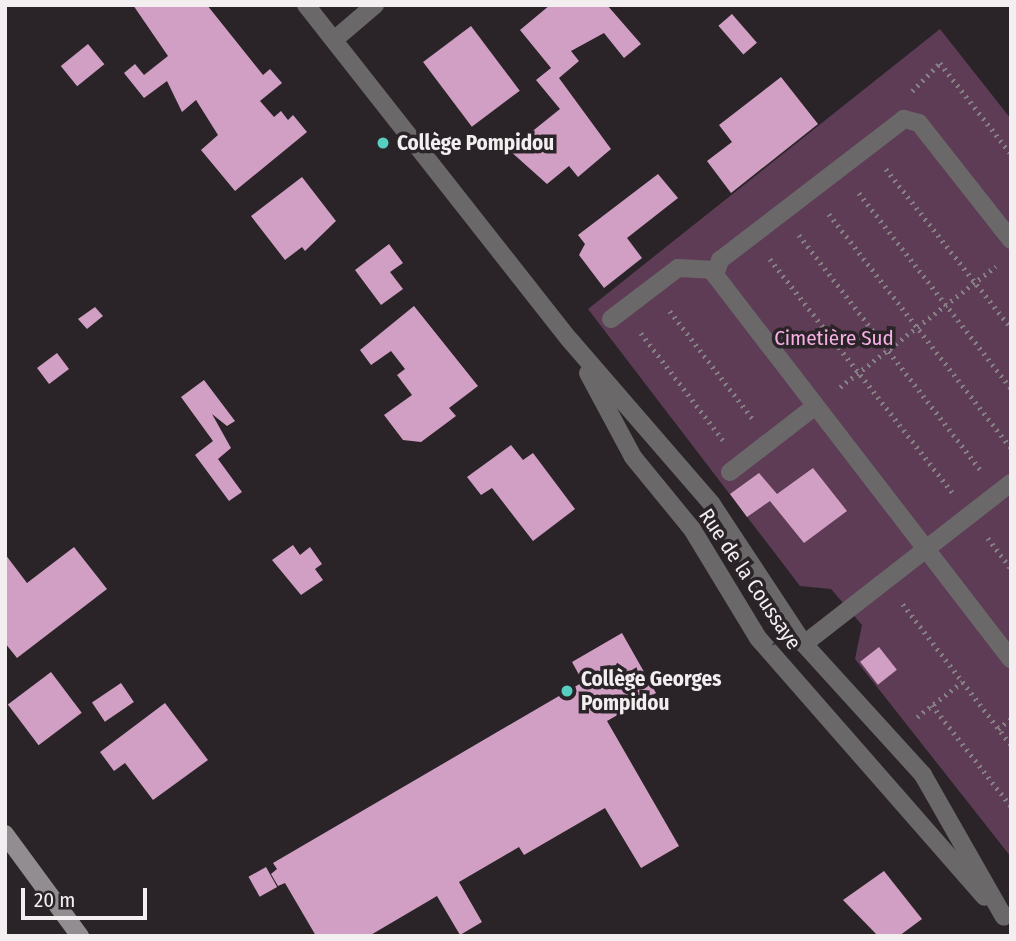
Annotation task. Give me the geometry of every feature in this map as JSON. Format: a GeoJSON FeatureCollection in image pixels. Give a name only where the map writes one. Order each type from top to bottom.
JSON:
{"type":"FeatureCollection","features":[{"type":"Feature","properties":{"kind":"main road"},"geometry":{"type":"LineString","coordinates":[[5,834],[80,936]]}},
{"type":"Feature","properties":{"kind":"street","name":"Rue de la Coussaye"},"geometry":{"type":"LineString","coordinates":[[306,5],[569,339],[711,503],[803,644],[923,775],[1007,921]]}},
{"type":"Feature","properties":{"kind":"street"},"geometry":{"type":"LineString","coordinates":[[334,40],[374,5]]}},
{"type":"Feature","properties":{"kind":"street"},"geometry":{"type":"LineString","coordinates":[[617,314],[678,268],[716,270],[751,235],[898,122],[915,120],[1011,240]]}},
{"type":"Feature","properties":{"kind":"street"},"geometry":{"type":"LineString","coordinates":[[716,270],[723,289],[1011,659]]}},
{"type":"Feature","properties":{"kind":"street","name":"Rue de la Coussaye"},"geometry":{"type":"LineString","coordinates":[[569,339],[633,457],[692,529],[758,638],[1007,921]]}},
{"type":"Feature","properties":{"kind":"street"},"geometry":{"type":"LineString","coordinates":[[735,467],[814,407]]}},
{"type":"Feature","properties":{"kind":"street"},"geometry":{"type":"LineString","coordinates":[[803,644],[1005,487]]}},
{"type":"Feature","properties":{"kind":"path"},"geometry":{"type":"LineString","coordinates":[[915,120],[911,85],[940,63],[1011,154]]}},
{"type":"Feature","properties":{"kind":"path"},"geometry":{"type":"LineString","coordinates":[[868,145],[1011,328]]}},
{"type":"Feature","properties":{"kind":"path"},"geometry":{"type":"LineString","coordinates":[[839,167],[1011,388]]}},
{"type":"Feature","properties":{"kind":"path"},"geometry":{"type":"LineString","coordinates":[[810,190],[1011,448]]}},
{"type":"Feature","properties":{"kind":"path"},"geometry":{"type":"LineString","coordinates":[[781,212],[888,350],[1005,487]]}},
{"type":"Feature","properties":{"kind":"path"},"geometry":{"type":"LineString","coordinates":[[751,235],[1011,568]]}},
{"type":"Feature","properties":{"kind":"path"},"geometry":{"type":"LineString","coordinates":[[814,407],[1002,262]]}},
{"type":"Feature","properties":{"kind":"path"},"geometry":{"type":"LineString","coordinates":[[652,287],[769,441]]}},
{"type":"Feature","properties":{"kind":"path"},"geometry":{"type":"LineString","coordinates":[[617,314],[735,467]]}},
{"type":"Feature","properties":{"kind":"path"},"geometry":{"type":"LineString","coordinates":[[884,581],[1011,746]]}},
{"type":"Feature","properties":{"kind":"path"},"geometry":{"type":"LineString","coordinates":[[917,717],[962,681]]}},
{"type":"Feature","properties":{"kind":"path"},"geometry":{"type":"LineString","coordinates":[[932,705],[1011,806]]}},
{"type":"Feature","properties":{"kind":"path"},"geometry":{"type":"LineString","coordinates":[[998,729],[1011,719]]}},
{"type":"Feature","properties":{"kind":"green space","name":"Cimetière Sud"},"geometry":{"type":"Polygon","coordinates":[[[940,29],[1011,119],[1011,857],[855,659],[862,625],[831,589],[800,586],[588,309],[940,29]]]}},
{"type":"Feature","properties":{"kind":"building"},"geometry":{"type":"Polygon","coordinates":[[[133,5],[207,5],[263,75],[270,69],[282,83],[260,101],[274,117],[281,111],[288,120],[293,115],[307,132],[235,191],[201,150],[218,135],[196,100],[182,112],[167,81],[144,98],[124,73],[135,64],[144,75],[168,56],[133,5]]]}},
{"type":"Feature","properties":{"kind":"building"},"geometry":{"type":"Polygon","coordinates":[[[550,5],[607,5],[641,44],[624,58],[604,33],[571,51],[579,61],[559,78],[611,149],[578,177],[569,166],[547,184],[509,150],[560,109],[536,80],[551,68],[520,30],[550,5]]]}},
{"type":"Feature","properties":{"kind":"building"},"geometry":{"type":"Polygon","coordinates":[[[732,14],[757,43],[743,54],[718,26],[732,14]]]}},
{"type":"Feature","properties":{"kind":"building"},"geometry":{"type":"Polygon","coordinates":[[[471,26],[520,91],[472,127],[423,62],[471,26]]]}},
{"type":"Feature","properties":{"kind":"building"},"geometry":{"type":"Polygon","coordinates":[[[88,44],[104,64],[77,86],[61,66],[88,44]]]}},
{"type":"Feature","properties":{"kind":"building"},"geometry":{"type":"Polygon","coordinates":[[[781,77],[818,124],[731,193],[707,161],[732,142],[719,125],[781,77]]]}},
{"type":"Feature","properties":{"kind":"building"},"geometry":{"type":"Polygon","coordinates":[[[658,174],[678,198],[627,238],[642,258],[604,288],[579,255],[585,244],[578,235],[658,174]]]}},
{"type":"Feature","properties":{"kind":"building"},"geometry":{"type":"Polygon","coordinates":[[[302,177],[336,221],[305,251],[302,247],[285,260],[251,216],[302,177]]]}},
{"type":"Feature","properties":{"kind":"building"},"geometry":{"type":"Polygon","coordinates":[[[389,244],[403,263],[390,272],[403,289],[381,305],[355,270],[389,244]]]}},
{"type":"Feature","properties":{"kind":"building"},"geometry":{"type":"Polygon","coordinates":[[[414,306],[478,386],[449,408],[456,416],[421,442],[403,440],[384,415],[412,395],[397,375],[405,369],[391,351],[371,365],[360,350],[414,306]]]}},
{"type":"Feature","properties":{"kind":"building"},"geometry":{"type":"Polygon","coordinates":[[[95,307],[103,316],[87,329],[78,319],[95,307]]]}},
{"type":"Feature","properties":{"kind":"building"},"geometry":{"type":"Polygon","coordinates":[[[57,353],[69,369],[49,384],[37,368],[57,353]]]}},
{"type":"Feature","properties":{"kind":"building"},"geometry":{"type":"Polygon","coordinates":[[[204,380],[235,421],[227,426],[212,414],[231,448],[218,459],[242,492],[229,501],[195,455],[213,441],[181,397],[204,380]]]}},
{"type":"Feature","properties":{"kind":"building"},"geometry":{"type":"Polygon","coordinates":[[[511,445],[523,460],[533,453],[575,509],[533,541],[492,488],[481,495],[467,477],[511,445]]]}},
{"type":"Feature","properties":{"kind":"building"},"geometry":{"type":"Polygon","coordinates":[[[813,468],[847,511],[804,543],[770,501],[747,517],[730,494],[759,473],[777,494],[813,468]]]}},
{"type":"Feature","properties":{"kind":"building"},"geometry":{"type":"Polygon","coordinates":[[[293,545],[300,555],[310,547],[322,564],[315,569],[323,580],[301,595],[272,560],[293,545]]]}},
{"type":"Feature","properties":{"kind":"building"},"geometry":{"type":"Polygon","coordinates":[[[74,547],[107,589],[17,658],[5,643],[5,554],[27,583],[74,547]]]}},
{"type":"Feature","properties":{"kind":"building"},"geometry":{"type":"Polygon","coordinates":[[[622,633],[656,693],[607,721],[679,846],[641,868],[605,808],[524,855],[519,847],[459,882],[482,922],[460,935],[437,896],[369,936],[316,936],[285,883],[278,886],[271,874],[277,869],[273,863],[583,682],[572,662],[622,633]]]}},
{"type":"Feature","properties":{"kind":"building"},"geometry":{"type":"Polygon","coordinates":[[[879,647],[897,670],[878,685],[860,662],[879,647]]]}},
{"type":"Feature","properties":{"kind":"building"},"geometry":{"type":"Polygon","coordinates":[[[51,672],[82,713],[39,745],[8,704],[51,672]]]}},
{"type":"Feature","properties":{"kind":"building"},"geometry":{"type":"Polygon","coordinates":[[[121,683],[134,702],[105,722],[92,703],[121,683]]]}},
{"type":"Feature","properties":{"kind":"building"},"geometry":{"type":"Polygon","coordinates":[[[165,703],[208,760],[153,800],[125,763],[114,771],[100,752],[165,703]]]}},
{"type":"Feature","properties":{"kind":"building"},"geometry":{"type":"Polygon","coordinates":[[[266,867],[277,887],[260,897],[249,877],[266,867]]]}},
{"type":"Feature","properties":{"kind":"building"},"geometry":{"type":"Polygon","coordinates":[[[884,871],[922,919],[899,936],[878,936],[843,900],[884,871]]]}},
{"type":"Feature","properties":{"kind":"place","name":"Collège Pompidou"},"geometry":{"type":"Point","coordinates":[383,143]}},
{"type":"Feature","properties":{"kind":"place","name":"Collège Georges Pompidou"},"geometry":{"type":"Point","coordinates":[567,691]}}]}
